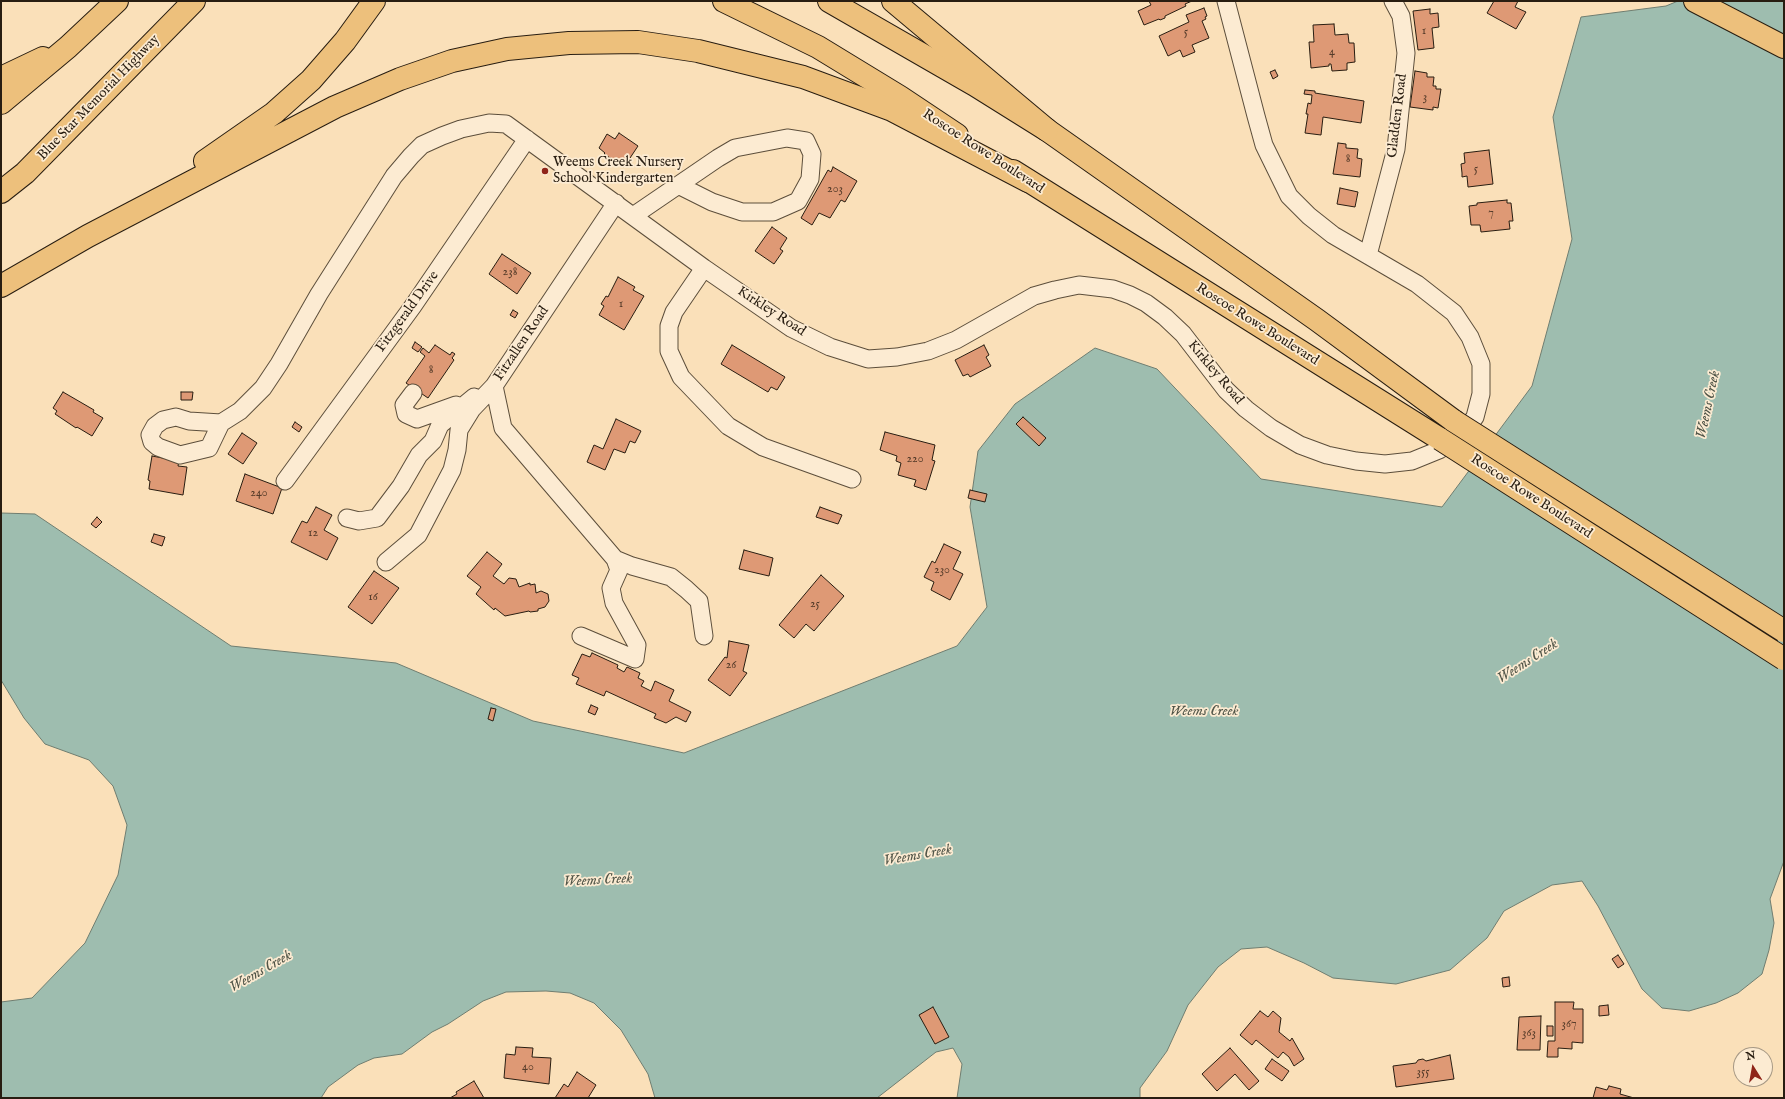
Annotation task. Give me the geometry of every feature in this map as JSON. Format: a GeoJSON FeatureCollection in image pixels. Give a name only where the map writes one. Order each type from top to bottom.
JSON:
{"type":"FeatureCollection","features":[{"type":"Feature","properties":{"kind":"main road"},"geometry":{"type":"LineString","coordinates":[[1,103],[68,47],[117,1]]}},
{"type":"Feature","properties":{"kind":"main road","name":"Blue Star Memorial Highway"},"geometry":{"type":"LineString","coordinates":[[1,192],[25,173],[194,1]]}},
{"type":"Feature","properties":{"kind":"main road"},"geometry":{"type":"LineString","coordinates":[[88,236],[206,160],[274,113],[311,80],[345,41],[374,1]]}},
{"type":"Feature","properties":{"kind":"main road","name":"Roscoe Rowe Boulevard"},"geometry":{"type":"LineString","coordinates":[[724,1],[818,47],[900,97],[1028,181],[1440,439],[1784,658]]}},
{"type":"Feature","properties":{"kind":"main road","name":"Roscoe Rowe Boulevard"},"geometry":{"type":"LineString","coordinates":[[829,1],[975,85],[1047,130],[1317,320],[1454,421],[1784,631]]}},
{"type":"Feature","properties":{"kind":"main road"},"geometry":{"type":"LineString","coordinates":[[893,1],[1047,130]]}},
{"type":"Feature","properties":{"kind":"main road"},"geometry":{"type":"LineString","coordinates":[[1695,1],[1784,47]]}},
{"type":"Feature","properties":{"kind":"main road"},"geometry":{"type":"LineString","coordinates":[[1,286],[88,236],[335,107],[400,78],[452,61],[507,49],[570,43],[638,42],[698,50],[803,77],[892,110],[1028,181]]}},
{"type":"Feature","properties":{"kind":"main road"},"geometry":{"type":"LineString","coordinates":[[1,78],[68,47]]}},
{"type":"Feature","properties":{"kind":"street","name":"Kirkley Road"},"geometry":{"type":"LineString","coordinates":[[221,423],[240,411],[263,388],[279,364],[319,294],[394,176],[422,145],[461,129],[489,123],[506,124],[704,268],[791,328],[830,347],[868,359],[897,357],[928,351],[956,340],[1034,296],[1079,285],[1113,289],[1146,303],[1165,317],[1183,334],[1226,390],[1246,409],[1271,428],[1300,445],[1327,455],[1356,461],[1385,464],[1412,461],[1439,450],[1460,437],[1475,417],[1481,394],[1481,364],[1470,337],[1454,313],[1417,284],[1333,235],[1309,216],[1289,196],[1264,145],[1226,1]]}},
{"type":"Feature","properties":{"kind":"street","name":"Gladden Road"},"geometry":{"type":"LineString","coordinates":[[1368,255],[1396,149],[1406,53],[1401,16],[1393,1]]}},
{"type":"Feature","properties":{"kind":"street"},"geometry":{"type":"LineString","coordinates":[[633,216],[678,185],[718,158],[735,148],[787,138],[806,141],[812,154],[810,179],[798,201],[773,212],[742,212],[712,202],[678,185]]}},
{"type":"Feature","properties":{"kind":"street","name":"Fitzgerald Drive"},"geometry":{"type":"LineString","coordinates":[[285,481],[413,306],[527,139]]}},
{"type":"Feature","properties":{"kind":"street","name":"Fitzallen Road"},"geometry":{"type":"LineString","coordinates":[[615,559],[503,428],[494,386],[616,203]]}},
{"type":"Feature","properties":{"kind":"street"},"geometry":{"type":"LineString","coordinates":[[704,268],[674,312],[669,326],[669,351],[681,377],[728,426],[763,447],[852,479]]}},
{"type":"Feature","properties":{"kind":"street"},"geometry":{"type":"LineString","coordinates":[[413,394],[404,405],[406,414],[417,419],[471,399],[494,386]]}},
{"type":"Feature","properties":{"kind":"street"},"geometry":{"type":"LineString","coordinates":[[386,562],[418,535],[452,470],[459,430],[472,409],[494,386]]}},
{"type":"Feature","properties":{"kind":"street"},"geometry":{"type":"LineString","coordinates":[[347,518],[360,521],[377,518],[401,486],[419,455],[433,441],[440,425],[471,399]]}},
{"type":"Feature","properties":{"kind":"street"},"geometry":{"type":"LineString","coordinates":[[581,636],[635,659],[637,645],[614,603],[611,588],[619,570],[615,559]]}},
{"type":"Feature","properties":{"kind":"street"},"geometry":{"type":"LineString","coordinates":[[615,559],[632,566],[671,577],[686,589],[699,601],[704,636]]}},
{"type":"Feature","properties":{"kind":"water","name":"Weems Creek"},"geometry":{"type":"Polygon","coordinates":[[[1678,1],[1784,1],[1784,861],[1770,899],[1774,923],[1769,950],[1762,974],[1738,993],[1716,1003],[1689,1011],[1662,1008],[1642,989],[1598,906],[1582,881],[1552,885],[1504,911],[1487,938],[1450,970],[1396,984],[1333,978],[1304,963],[1267,947],[1241,949],[1218,967],[1188,1005],[1167,1051],[1140,1088],[1140,1098],[957,1098],[962,1064],[953,1048],[936,1052],[877,1098],[655,1098],[648,1074],[621,1030],[594,1003],[570,993],[546,991],[506,992],[483,1001],[448,1024],[432,1032],[402,1054],[374,1058],[358,1065],[328,1087],[321,1098],[1,1098],[1,1002],[32,998],[85,943],[118,875],[127,825],[113,786],[89,760],[45,744],[24,718],[1,680],[1,513],[35,514],[231,646],[396,663],[533,721],[684,753],[957,646],[987,607],[970,507],[978,451],[1015,404],[1095,348],[1157,369],[1261,479],[1442,507],[1532,386],[1572,239],[1553,117],[1581,17],[1666,6],[1678,1]]]}},
{"type":"Feature","properties":{"kind":"building"},"geometry":{"type":"Polygon","coordinates":[[[1149,1],[1192,1],[1185,4],[1186,6],[1165,16],[1165,18],[1144,25],[1138,11],[1151,5],[1149,1]]]}},
{"type":"Feature","properties":{"kind":"building"},"geometry":{"type":"Polygon","coordinates":[[[1494,1],[1518,1],[1515,7],[1526,12],[1516,29],[1487,13],[1494,1]]]}},
{"type":"Feature","properties":{"kind":"building"},"geometry":{"type":"Polygon","coordinates":[[[1204,8],[1207,16],[1205,17],[1206,19],[1202,21],[1209,38],[1192,45],[1195,52],[1183,57],[1180,50],[1168,56],[1159,36],[1189,22],[1186,15],[1204,8]]]}},
{"type":"Feature","properties":{"kind":"building"},"geometry":{"type":"Polygon","coordinates":[[[1430,9],[1430,14],[1438,13],[1439,27],[1432,28],[1434,48],[1418,50],[1413,11],[1430,9]]]}},
{"type":"Feature","properties":{"kind":"building"},"geometry":{"type":"Polygon","coordinates":[[[1334,24],[1335,35],[1348,34],[1349,43],[1354,43],[1355,62],[1347,63],[1347,70],[1332,71],[1331,64],[1329,64],[1329,66],[1311,68],[1309,42],[1314,42],[1313,25],[1334,24]]]}},
{"type":"Feature","properties":{"kind":"building"},"geometry":{"type":"Polygon","coordinates":[[[1275,70],[1278,76],[1273,79],[1270,72],[1275,70]]]}},
{"type":"Feature","properties":{"kind":"building"},"geometry":{"type":"Polygon","coordinates":[[[1415,71],[1427,73],[1427,77],[1434,77],[1433,86],[1436,86],[1436,89],[1441,89],[1438,108],[1433,107],[1433,110],[1410,107],[1415,71]]]}},
{"type":"Feature","properties":{"kind":"building"},"geometry":{"type":"Polygon","coordinates":[[[1305,90],[1364,101],[1361,123],[1323,117],[1321,135],[1305,133],[1308,103],[1311,104],[1312,95],[1304,94],[1305,90]]]}},
{"type":"Feature","properties":{"kind":"building"},"geometry":{"type":"Polygon","coordinates":[[[619,133],[638,146],[624,167],[604,154],[605,153],[599,148],[607,134],[615,139],[619,133]]]}},
{"type":"Feature","properties":{"kind":"building"},"geometry":{"type":"Polygon","coordinates":[[[1338,143],[1346,144],[1346,148],[1358,149],[1357,158],[1362,159],[1360,177],[1333,174],[1338,143]]]}},
{"type":"Feature","properties":{"kind":"building"},"geometry":{"type":"Polygon","coordinates":[[[1489,150],[1493,184],[1468,187],[1467,176],[1462,177],[1461,164],[1465,163],[1464,153],[1489,150]]]}},
{"type":"Feature","properties":{"kind":"building"},"geometry":{"type":"Polygon","coordinates":[[[833,167],[857,181],[845,202],[841,200],[830,218],[819,213],[812,225],[801,218],[828,170],[831,172],[833,167]]]}},
{"type":"Feature","properties":{"kind":"building"},"geometry":{"type":"Polygon","coordinates":[[[1340,188],[1358,192],[1355,207],[1337,204],[1340,188]]]}},
{"type":"Feature","properties":{"kind":"building"},"geometry":{"type":"Polygon","coordinates":[[[1507,200],[1507,203],[1511,203],[1513,221],[1509,221],[1510,229],[1481,232],[1480,225],[1471,225],[1469,206],[1477,205],[1477,203],[1507,200]]]}},
{"type":"Feature","properties":{"kind":"building"},"geometry":{"type":"Polygon","coordinates":[[[772,227],[787,238],[780,249],[783,251],[774,264],[755,251],[772,227]]]}},
{"type":"Feature","properties":{"kind":"building"},"geometry":{"type":"Polygon","coordinates":[[[502,254],[531,273],[517,294],[489,274],[502,254]]]}},
{"type":"Feature","properties":{"kind":"building"},"geometry":{"type":"Polygon","coordinates":[[[618,277],[635,287],[633,290],[644,296],[624,330],[599,315],[604,306],[601,304],[606,296],[608,297],[618,277]]]}},
{"type":"Feature","properties":{"kind":"building"},"geometry":{"type":"Polygon","coordinates":[[[513,310],[518,313],[515,318],[510,315],[513,310]]]}},
{"type":"Feature","properties":{"kind":"building"},"geometry":{"type":"Polygon","coordinates":[[[415,342],[422,347],[418,352],[412,348],[415,342]]]}},
{"type":"Feature","properties":{"kind":"building"},"geometry":{"type":"Polygon","coordinates":[[[435,345],[450,355],[452,352],[455,354],[452,358],[454,360],[428,398],[406,383],[425,356],[420,352],[423,348],[429,353],[435,345]]]}},
{"type":"Feature","properties":{"kind":"building"},"geometry":{"type":"Polygon","coordinates":[[[732,345],[785,377],[777,390],[771,387],[768,392],[721,364],[732,345]]]}},
{"type":"Feature","properties":{"kind":"building"},"geometry":{"type":"Polygon","coordinates":[[[984,345],[989,355],[986,357],[991,366],[970,377],[968,374],[963,376],[955,360],[984,345]]]}},
{"type":"Feature","properties":{"kind":"building"},"geometry":{"type":"Polygon","coordinates":[[[63,392],[94,410],[93,412],[103,418],[92,436],[77,427],[76,428],[55,414],[57,411],[53,408],[63,392]]]}},
{"type":"Feature","properties":{"kind":"building"},"geometry":{"type":"Polygon","coordinates":[[[181,392],[193,392],[192,400],[181,400],[181,392]]]}},
{"type":"Feature","properties":{"kind":"building"},"geometry":{"type":"Polygon","coordinates":[[[1023,417],[1046,438],[1039,446],[1016,424],[1023,417]]]}},
{"type":"Feature","properties":{"kind":"building"},"geometry":{"type":"Polygon","coordinates":[[[616,419],[641,431],[635,443],[630,441],[625,453],[614,449],[605,470],[587,462],[594,445],[603,449],[616,419]]]}},
{"type":"Feature","properties":{"kind":"building"},"geometry":{"type":"Polygon","coordinates":[[[295,422],[302,427],[299,432],[292,427],[295,422]]]}},
{"type":"Feature","properties":{"kind":"building"},"geometry":{"type":"Polygon","coordinates":[[[885,432],[935,445],[932,460],[935,461],[926,490],[914,486],[916,480],[898,475],[901,463],[896,461],[897,456],[880,450],[885,432]]]}},
{"type":"Feature","properties":{"kind":"building"},"geometry":{"type":"Polygon","coordinates":[[[242,433],[257,443],[243,464],[228,454],[242,433]]]}},
{"type":"Feature","properties":{"kind":"building"},"geometry":{"type":"Polygon","coordinates":[[[152,456],[179,461],[178,466],[187,467],[183,495],[149,489],[150,481],[148,480],[152,456]]]}},
{"type":"Feature","properties":{"kind":"building"},"geometry":{"type":"Polygon","coordinates":[[[245,474],[282,488],[273,514],[236,501],[245,474]]]}},
{"type":"Feature","properties":{"kind":"building"},"geometry":{"type":"Polygon","coordinates":[[[970,490],[987,494],[985,502],[968,498],[970,490]]]}},
{"type":"Feature","properties":{"kind":"building"},"geometry":{"type":"Polygon","coordinates":[[[316,507],[332,515],[324,530],[338,538],[327,560],[291,542],[302,521],[307,523],[316,507]]]}},
{"type":"Feature","properties":{"kind":"building"},"geometry":{"type":"Polygon","coordinates":[[[820,507],[842,515],[838,524],[816,517],[820,507]]]}},
{"type":"Feature","properties":{"kind":"building"},"geometry":{"type":"Polygon","coordinates":[[[97,517],[102,522],[96,528],[91,524],[97,517]]]}},
{"type":"Feature","properties":{"kind":"building"},"geometry":{"type":"Polygon","coordinates":[[[154,534],[165,537],[162,546],[151,542],[154,534]]]}},
{"type":"Feature","properties":{"kind":"building"},"geometry":{"type":"Polygon","coordinates":[[[944,544],[961,552],[953,569],[963,574],[950,600],[931,590],[934,582],[924,577],[932,561],[935,563],[944,544]]]}},
{"type":"Feature","properties":{"kind":"building"},"geometry":{"type":"Polygon","coordinates":[[[744,550],[773,558],[769,576],[739,569],[744,550]]]}},
{"type":"Feature","properties":{"kind":"building"},"geometry":{"type":"Polygon","coordinates":[[[487,552],[502,564],[493,576],[504,584],[509,578],[516,579],[519,587],[530,583],[530,585],[535,584],[536,593],[541,591],[548,594],[549,601],[545,607],[538,609],[538,611],[529,611],[505,616],[495,608],[494,610],[476,594],[481,587],[467,576],[487,552]]]}},
{"type":"Feature","properties":{"kind":"building"},"geometry":{"type":"Polygon","coordinates":[[[374,571],[399,588],[372,624],[348,607],[374,571]]]}},
{"type":"Feature","properties":{"kind":"building"},"geometry":{"type":"Polygon","coordinates":[[[821,575],[844,596],[814,631],[806,624],[794,638],[779,625],[821,575]]]}},
{"type":"Feature","properties":{"kind":"building"},"geometry":{"type":"Polygon","coordinates":[[[729,641],[749,645],[743,671],[747,673],[730,696],[708,680],[725,657],[727,658],[729,641]]]}},
{"type":"Feature","properties":{"kind":"building"},"geometry":{"type":"Polygon","coordinates":[[[592,653],[618,665],[617,668],[624,672],[627,667],[640,673],[638,678],[644,681],[641,686],[651,691],[655,681],[674,690],[669,701],[691,712],[686,722],[676,717],[666,723],[654,718],[656,714],[606,691],[604,696],[576,684],[579,678],[572,675],[582,654],[590,657],[592,653]]]}},
{"type":"Feature","properties":{"kind":"building"},"geometry":{"type":"Polygon","coordinates":[[[591,705],[598,708],[595,715],[588,712],[591,705]]]}},
{"type":"Feature","properties":{"kind":"building"},"geometry":{"type":"Polygon","coordinates":[[[491,708],[496,709],[493,721],[488,719],[491,708]]]}},
{"type":"Feature","properties":{"kind":"building"},"geometry":{"type":"Polygon","coordinates":[[[1618,955],[1624,964],[1618,968],[1612,959],[1618,955]]]}},
{"type":"Feature","properties":{"kind":"building"},"geometry":{"type":"Polygon","coordinates":[[[1509,977],[1510,986],[1503,987],[1502,978],[1509,977]]]}},
{"type":"Feature","properties":{"kind":"building"},"geometry":{"type":"Polygon","coordinates":[[[1555,1002],[1574,1002],[1573,1009],[1583,1009],[1583,1043],[1572,1042],[1572,1049],[1558,1048],[1558,1057],[1547,1057],[1548,1041],[1555,1041],[1555,1002]]]}},
{"type":"Feature","properties":{"kind":"building"},"geometry":{"type":"Polygon","coordinates":[[[1608,1005],[1609,1015],[1599,1016],[1599,1006],[1608,1005]]]}},
{"type":"Feature","properties":{"kind":"building"},"geometry":{"type":"Polygon","coordinates":[[[933,1007],[949,1037],[935,1044],[919,1015],[933,1007]]]}},
{"type":"Feature","properties":{"kind":"building"},"geometry":{"type":"Polygon","coordinates":[[[1260,1011],[1268,1017],[1273,1011],[1281,1018],[1279,1032],[1290,1041],[1292,1038],[1304,1059],[1294,1066],[1289,1057],[1283,1052],[1278,1058],[1256,1040],[1252,1045],[1240,1035],[1260,1011]]]}},
{"type":"Feature","properties":{"kind":"building"},"geometry":{"type":"Polygon","coordinates":[[[1541,1016],[1540,1050],[1517,1050],[1519,1017],[1541,1016]]]}},
{"type":"Feature","properties":{"kind":"building"},"geometry":{"type":"Polygon","coordinates":[[[1547,1026],[1553,1026],[1553,1036],[1547,1036],[1547,1026]]]}},
{"type":"Feature","properties":{"kind":"building"},"geometry":{"type":"Polygon","coordinates":[[[516,1047],[533,1048],[532,1057],[551,1058],[549,1084],[504,1078],[506,1054],[515,1055],[516,1047]]]}},
{"type":"Feature","properties":{"kind":"building"},"geometry":{"type":"Polygon","coordinates":[[[1230,1048],[1259,1081],[1249,1090],[1235,1074],[1217,1091],[1202,1074],[1230,1048]]]}},
{"type":"Feature","properties":{"kind":"building"},"geometry":{"type":"Polygon","coordinates":[[[1450,1055],[1454,1079],[1396,1087],[1393,1066],[1416,1063],[1418,1060],[1423,1059],[1426,1061],[1450,1055]]]}},
{"type":"Feature","properties":{"kind":"building"},"geometry":{"type":"Polygon","coordinates":[[[1272,1059],[1289,1071],[1282,1081],[1265,1069],[1272,1059]]]}},
{"type":"Feature","properties":{"kind":"building"},"geometry":{"type":"Polygon","coordinates":[[[577,1072],[596,1085],[588,1098],[555,1098],[564,1084],[568,1087],[577,1072]]]}},
{"type":"Feature","properties":{"kind":"building"},"geometry":{"type":"Polygon","coordinates":[[[474,1081],[484,1098],[450,1098],[457,1094],[456,1092],[474,1081]]]}},
{"type":"Feature","properties":{"kind":"building"},"geometry":{"type":"Polygon","coordinates":[[[1609,1086],[1621,1089],[1620,1094],[1634,1098],[1593,1098],[1596,1087],[1607,1090],[1609,1086]]]}},
{"type":"Feature","properties":{"kind":"place","name":"Weems Creek Nursery School Kindergarten"},"geometry":{"type":"Point","coordinates":[545,171]}}]}
